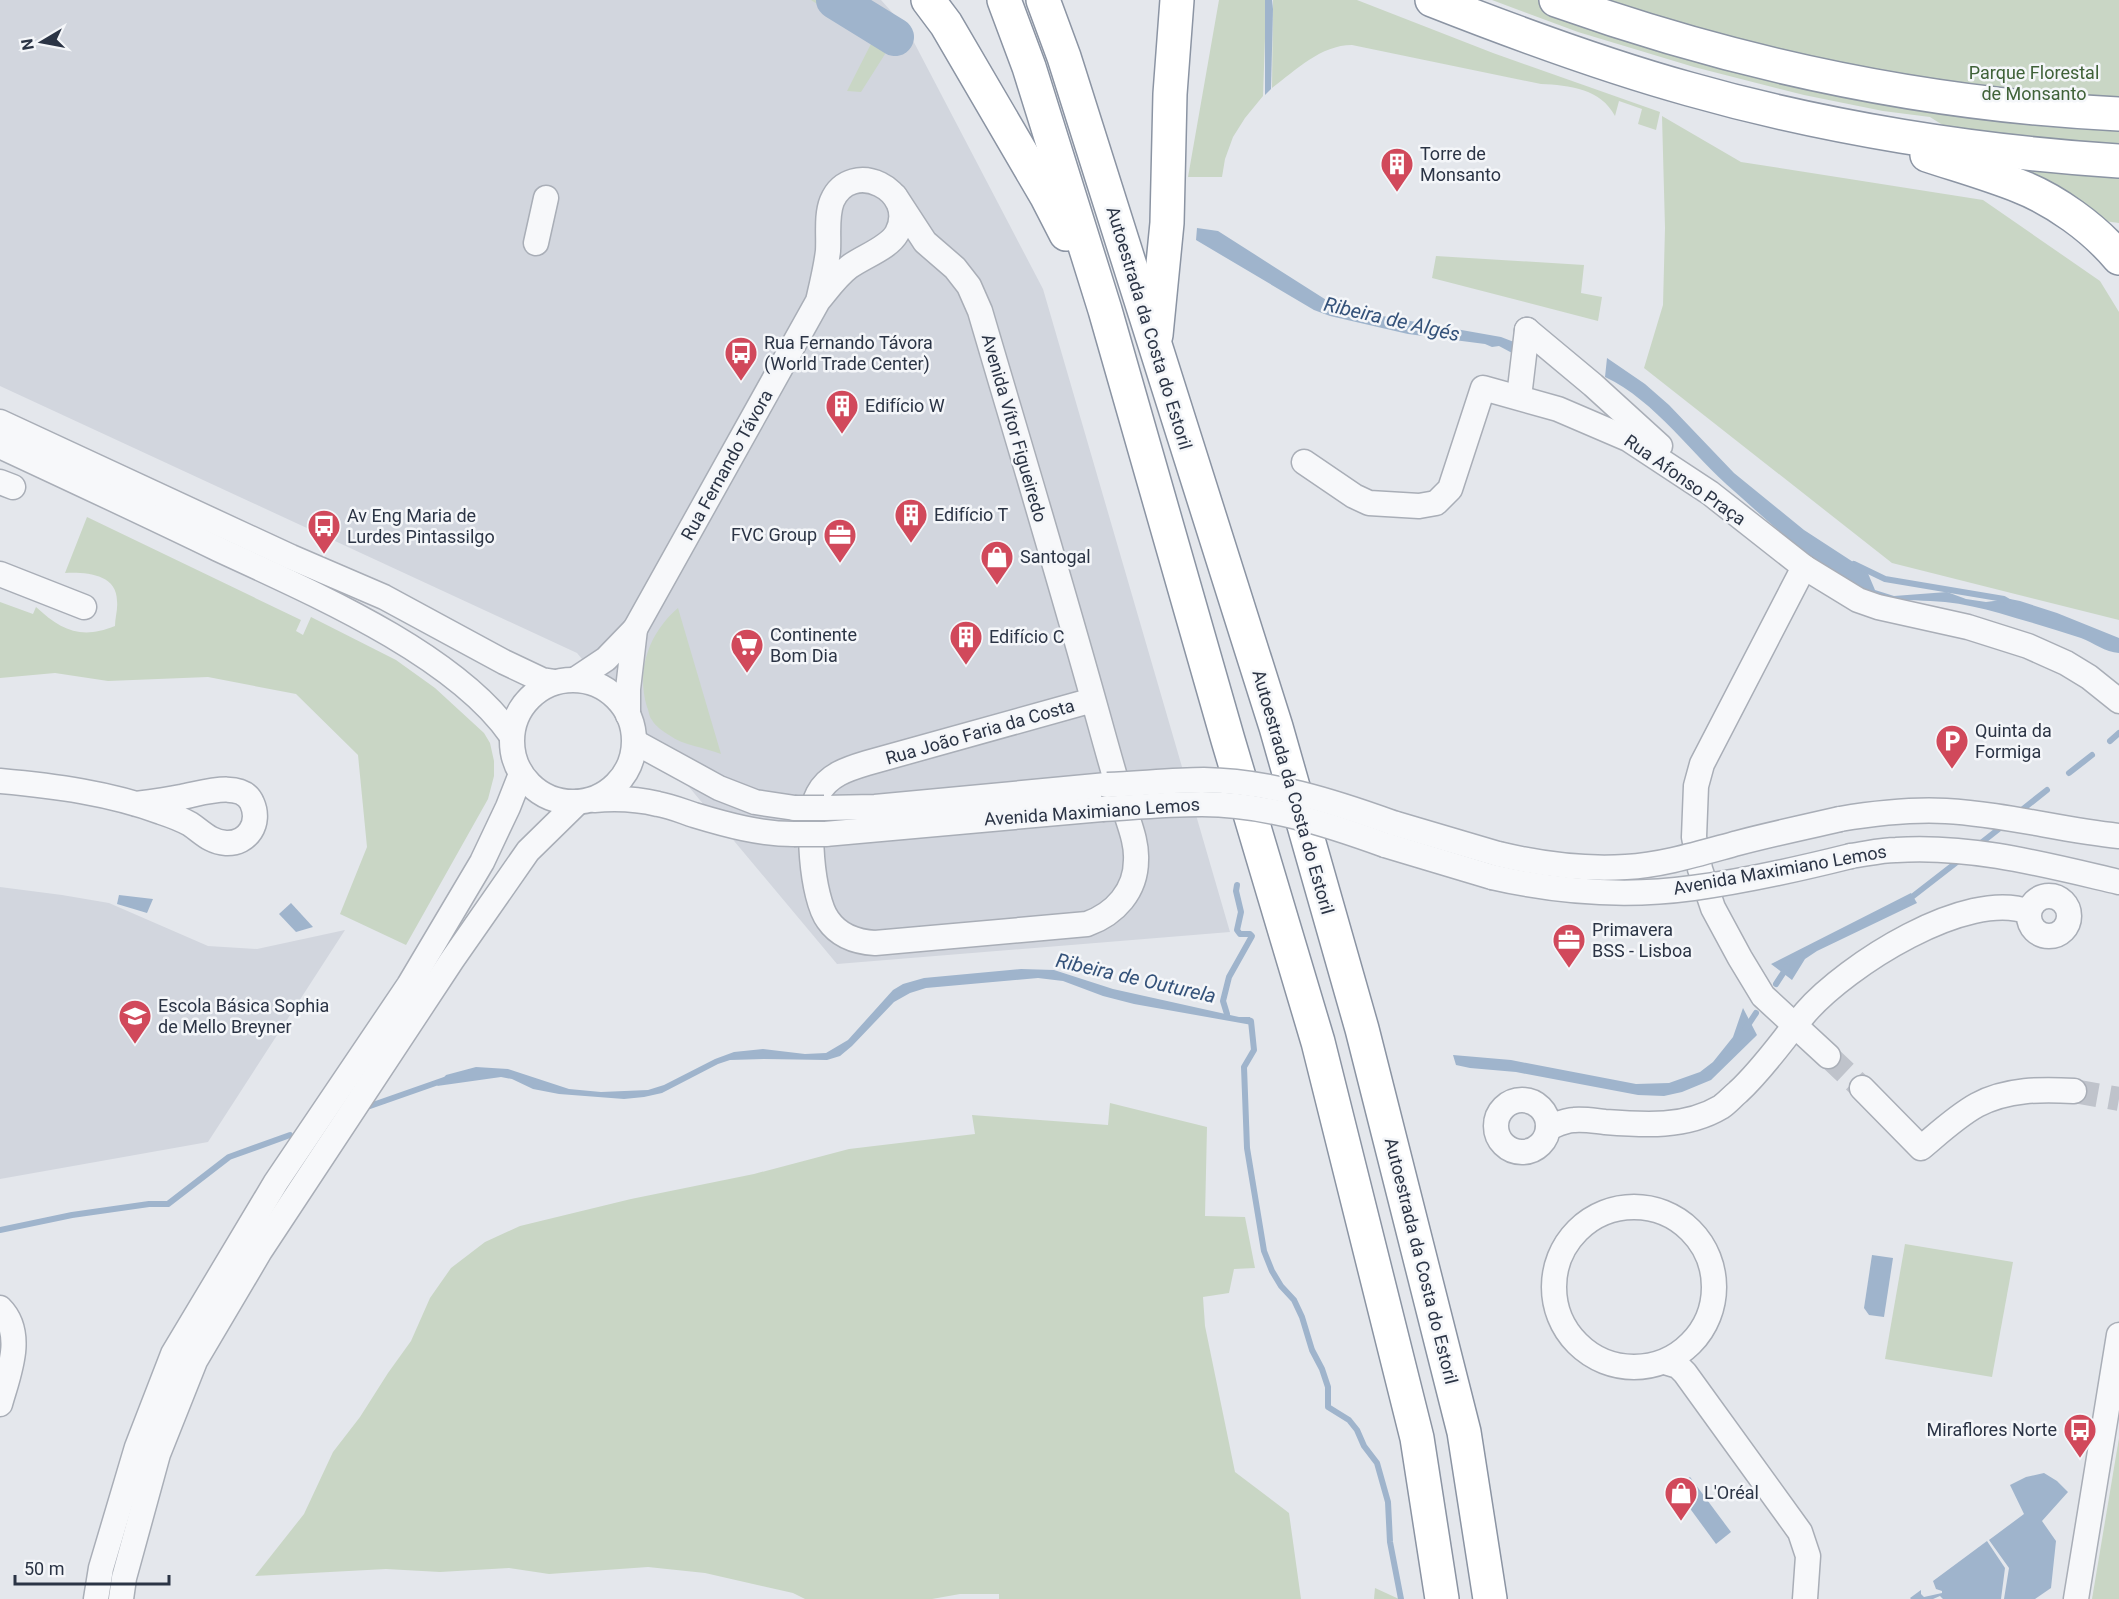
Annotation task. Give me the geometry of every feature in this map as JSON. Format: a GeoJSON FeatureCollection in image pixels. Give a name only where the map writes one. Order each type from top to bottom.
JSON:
{"type":"FeatureCollection","features":[{"type":"Feature","properties":{"kind":"highway"},"geometry":{"type":"LineString","coordinates":[[928,0],[946,24],[1047,197],[1105,310]]}},
{"type":"Feature","properties":{"kind":"highway","name":"Autoestrada da Costa do Estoril"},"geometry":{"type":"LineString","coordinates":[[1004,0],[1029,67],[1105,310],[1228,740],[1318,1042],[1417,1438],[1442,1599]]}},
{"type":"Feature","properties":{"kind":"highway","name":"Autoestrada da Costa do Estoril"},"geometry":{"type":"LineString","coordinates":[[1043,0],[1065,57],[1275,727],[1362,1029],[1464,1432],[1490,1599]]}},
{"type":"Feature","properties":{"kind":"highway"},"geometry":{"type":"LineString","coordinates":[[1155,348],[1167,223],[1170,94],[1177,0]]}},
{"type":"Feature","properties":{"kind":"highway"},"geometry":{"type":"LineString","coordinates":[[1432,0],[1652,78],[1758,107],[1834,123],[1970,146],[2119,161]]}},
{"type":"Feature","properties":{"kind":"highway"},"geometry":{"type":"LineString","coordinates":[[1556,0],[1650,30],[1760,61],[1877,85],[2004,104],[2119,114]]}},
{"type":"Feature","properties":{"kind":"highway"},"geometry":{"type":"LineString","coordinates":[[1608,0],[1650,30]]}},
{"type":"Feature","properties":{"kind":"highway"},"geometry":{"type":"LineString","coordinates":[[1834,123],[2020,186],[2078,220],[2110,247],[2119,258]]}},
{"type":"Feature","properties":{"kind":"street","name":"Rua Fernando Távora"},"geometry":{"type":"LineString","coordinates":[[566,681],[606,659],[635,629],[818,301],[847,268],[892,241],[901,220],[900,208],[895,196],[887,187],[863,180],[840,189],[833,199],[829,211],[828,250],[818,301]]}},
{"type":"Feature","properties":{"kind":"street","name":"Avenida Vítor Figueiredo"},"geometry":{"type":"LineString","coordinates":[[867,763],[834,776],[818,794],[813,807],[812,850],[819,902],[828,920],[843,934],[863,942],[875,943],[1087,924],[1103,917],[1122,901],[1134,876],[1136,860],[1132,835],[980,311],[969,286],[955,268],[925,242],[895,196]]}},
{"type":"Feature","properties":{"kind":"street"},"geometry":{"type":"LineString","coordinates":[[536,243],[546,198]]}},
{"type":"Feature","properties":{"kind":"street"},"geometry":{"type":"LineString","coordinates":[[829,223],[833,234],[850,250],[861,252],[909,242],[925,242]]}},
{"type":"Feature","properties":{"kind":"street"},"geometry":{"type":"LineString","coordinates":[[1519,397],[1527,330],[1593,385],[1710,493]]}},
{"type":"Feature","properties":{"kind":"street","name":"Rua Afonso Praça"},"geometry":{"type":"LineString","coordinates":[[1304,462],[1354,496],[1368,502],[1419,506],[1436,503],[1450,489],[1483,388],[1519,397],[1558,409],[1628,439],[1710,493],[1804,567],[1858,600],[1878,607],[1968,627],[2028,646],[2066,663],[2089,677],[2119,701]]}},
{"type":"Feature","properties":{"kind":"street"},"geometry":{"type":"LineString","coordinates":[[0,422],[291,557],[384,597],[542,680],[566,681],[597,684],[619,700],[631,721],[634,742],[630,764],[619,782],[602,796],[566,803],[550,799],[531,787],[520,774],[512,754],[511,735],[517,714],[530,696],[548,684],[566,681]]}},
{"type":"Feature","properties":{"kind":"street"},"geometry":{"type":"LineString","coordinates":[[0,446],[296,585],[370,624],[442,669],[493,713],[511,735]]}},
{"type":"Feature","properties":{"kind":"street"},"geometry":{"type":"LineString","coordinates":[[1804,567],[1702,764],[1696,786],[1694,837],[1700,869],[1713,908],[1758,989],[1828,1056]]}},
{"type":"Feature","properties":{"kind":"street"},"geometry":{"type":"LineString","coordinates":[[0,574],[84,607]]}},
{"type":"Feature","properties":{"kind":"street","name":"Rua Fernando Távora"},"geometry":{"type":"LineString","coordinates":[[628,715],[628,688],[635,629]]}},
{"type":"Feature","properties":{"kind":"street","name":"Rua João Faria da Costa"},"geometry":{"type":"LineString","coordinates":[[867,763],[1093,700]]}},
{"type":"Feature","properties":{"kind":"street","name":"Avenida Maximiano Lemos"},"geometry":{"type":"LineString","coordinates":[[634,742],[719,788],[755,802],[795,808],[875,807],[1107,785],[1205,780],[1260,786],[1319,798],[1443,839],[1498,854],[1526,861],[1582,867],[1628,867],[1653,864],[1840,819],[1909,810],[1945,810],[1982,814],[2119,836]]}},
{"type":"Feature","properties":{"kind":"street"},"geometry":{"type":"LineString","coordinates":[[96,1599],[101,1568],[137,1448],[173,1354],[276,1182],[409,985],[482,862],[508,807],[520,774]]}},
{"type":"Feature","properties":{"kind":"street"},"geometry":{"type":"LineString","coordinates":[[0,781],[63,788],[122,799],[136,804]]}},
{"type":"Feature","properties":{"kind":"street","name":"Avenida Maximiano Lemos"},"geometry":{"type":"LineString","coordinates":[[585,801],[615,798],[660,804],[741,828],[778,834],[825,834],[1102,809],[1204,804],[1256,809],[1313,821],[1492,877],[1522,884],[1580,891],[1629,892],[1691,888],[1755,878],[1851,856],[1894,850],[1928,849],[2005,856],[2119,882]]}},
{"type":"Feature","properties":{"kind":"street"},"geometry":{"type":"LineString","coordinates":[[121,1599],[124,1578],[158,1454],[195,1361],[260,1251],[452,960],[528,851],[585,801]]}},
{"type":"Feature","properties":{"kind":"street"},"geometry":{"type":"LineString","coordinates":[[1548,1128],[1573,1120],[1657,1125],[1705,1115],[1723,1106],[1760,1071],[1795,1026],[1825,993],[1846,975],[1883,950],[1934,924],[1979,911],[2020,908],[2029,912]]}},
{"type":"Feature","properties":{"kind":"street"},"geometry":{"type":"LineString","coordinates":[[1862,1088],[1921,1148],[1962,1114],[1996,1097],[2029,1090],[2074,1091]]}},
{"type":"Feature","properties":{"kind":"street"},"geometry":{"type":"LineString","coordinates":[[1627,1207],[1653,1208],[1677,1218],[1696,1236],[1710,1258],[1715,1284],[1712,1310],[1701,1333],[1688,1346],[1665,1362],[1642,1368],[1619,1366],[1597,1358],[1578,1344],[1563,1323],[1555,1299],[1555,1272],[1564,1248],[1580,1227],[1602,1213],[1627,1207]]}},
{"type":"Feature","properties":{"kind":"street"},"geometry":{"type":"LineString","coordinates":[[0,1308],[5,1312],[15,1337],[12,1361],[0,1404]]}},
{"type":"Feature","properties":{"kind":"street"},"geometry":{"type":"LineString","coordinates":[[2076,1599],[2119,1335]]}},
{"type":"Feature","properties":{"kind":"street"},"geometry":{"type":"LineString","coordinates":[[1688,1346],[1696,1367],[1812,1533],[1815,1561],[1806,1591]]}},
{"type":"Feature","properties":{"kind":"street"},"geometry":{"type":"LineString","coordinates":[[1665,1362],[1678,1366],[1685,1373],[1800,1533],[1808,1556],[1806,1591]]}},
{"type":"Feature","properties":{"kind":"shaded area"},"geometry":{"type":"Polygon","coordinates":[[[0,0],[881,0],[907,29],[1043,289],[1230,932],[837,964],[577,653],[0,386],[0,0]]]}},
{"type":"Feature","properties":{"kind":"shaded area","name":"Escola Básica Sophia de Mello Breyner"},"geometry":{"type":"Polygon","coordinates":[[[0,887],[109,903],[208,946],[257,949],[345,930],[208,1142],[0,1179],[0,887]]]}},
{"type":"Feature","properties":{"kind":"green space"},"geometry":{"type":"Polygon","coordinates":[[[811,0],[852,0],[899,32],[861,92],[847,91],[873,40],[811,0]]]}},
{"type":"Feature","properties":{"kind":"green space"},"geometry":{"type":"Polygon","coordinates":[[[1219,0],[1265,0],[1263,96],[1233,137],[1225,159],[1222,177],[1188,177],[1219,0]]]}},
{"type":"Feature","properties":{"kind":"green space"},"geometry":{"type":"Polygon","coordinates":[[[1273,0],[1357,0],[1493,53],[1660,112],[1656,130],[1638,124],[1642,109],[1619,101],[1615,116],[1609,107],[1593,94],[1573,87],[1541,84],[1352,45],[1330,49],[1319,54],[1272,88],[1273,0]]]}},
{"type":"Feature","properties":{"kind":"green space","name":"Parque Florestal de Monsanto"},"geometry":{"type":"Polygon","coordinates":[[[1492,0],[2119,0],[2119,223],[2090,219],[1930,117],[1883,111],[1804,95],[1694,67],[1578,32],[1492,0]]]}},
{"type":"Feature","properties":{"kind":"green space"},"geometry":{"type":"Polygon","coordinates":[[[1662,116],[1741,162],[1983,200],[2100,281],[2119,312],[2119,620],[1892,563],[1644,368],[1663,305],[1665,228],[1662,116]]]}},
{"type":"Feature","properties":{"kind":"green space"},"geometry":{"type":"Polygon","coordinates":[[[1436,256],[1584,265],[1581,293],[1602,297],[1598,321],[1432,278],[1436,256]]]}},
{"type":"Feature","properties":{"kind":"green space"},"geometry":{"type":"Polygon","coordinates":[[[87,517],[301,620],[296,631],[303,635],[311,617],[396,660],[435,688],[484,733],[490,743],[494,761],[494,776],[488,799],[406,945],[340,914],[367,847],[358,755],[296,694],[208,677],[108,681],[55,673],[0,678],[0,602],[33,614],[36,607],[54,622],[72,630],[92,632],[115,626],[117,601],[112,585],[99,576],[65,573],[87,517]]]}},
{"type":"Feature","properties":{"kind":"green space"},"geometry":{"type":"Polygon","coordinates":[[[678,608],[721,754],[681,742],[667,734],[653,722],[647,707],[643,679],[648,653],[659,629],[678,608]]]}},
{"type":"Feature","properties":{"kind":"green space"},"geometry":{"type":"Polygon","coordinates":[[[1110,1103],[1207,1127],[1205,1216],[1245,1217],[1255,1268],[1234,1269],[1229,1293],[1203,1297],[1205,1326],[1235,1472],[1289,1513],[1301,1599],[999,1599],[999,1594],[960,1594],[932,1599],[805,1599],[793,1593],[705,1573],[648,1567],[549,1574],[509,1568],[440,1572],[386,1569],[255,1576],[304,1514],[333,1452],[360,1417],[411,1341],[430,1298],[451,1268],[485,1242],[520,1226],[631,1199],[754,1174],[849,1149],[975,1134],[972,1115],[1108,1125],[1110,1103]]]}},
{"type":"Feature","properties":{"kind":"green space"},"geometry":{"type":"Polygon","coordinates":[[[1905,1244],[2013,1262],[1992,1377],[1885,1359],[1905,1244]]]}},
{"type":"Feature","properties":{"kind":"green space"},"geometry":{"type":"Polygon","coordinates":[[[2119,1438],[2119,1599],[2092,1599],[2119,1438]]]}},
{"type":"Feature","properties":{"kind":"green space"},"geometry":{"type":"Polygon","coordinates":[[[1375,1588],[1399,1599],[1374,1599],[1375,1588]]]}},
{"type":"Feature","properties":{"kind":"water"},"geometry":{"type":"Polygon","coordinates":[[[1265,0],[1272,0],[1273,9],[1271,89],[1265,95],[1265,0]]]}},
{"type":"Feature","properties":{"kind":"water"},"geometry":{"type":"Polygon","coordinates":[[[1197,228],[1218,231],[1331,303],[1371,314],[1501,337],[1514,342],[1514,354],[1499,346],[1492,347],[1485,344],[1408,334],[1330,316],[1314,310],[1196,240],[1197,228]]]}},
{"type":"Feature","properties":{"kind":"water"},"geometry":{"type":"Polygon","coordinates":[[[1607,358],[1645,384],[1669,405],[1734,473],[1804,530],[1867,571],[1875,590],[1894,596],[1947,592],[1966,599],[1986,602],[2010,599],[2020,601],[2119,638],[2119,653],[2081,638],[1993,611],[1938,601],[1893,599],[1845,579],[1805,552],[1768,521],[1718,477],[1641,400],[1605,377],[1607,358]]]}},
{"type":"Feature","properties":{"kind":"water"},"geometry":{"type":"Polygon","coordinates":[[[1911,893],[1917,903],[1817,951],[1805,959],[1792,980],[1771,964],[1911,893]]]}},
{"type":"Feature","properties":{"kind":"water"},"geometry":{"type":"Polygon","coordinates":[[[119,895],[153,899],[147,913],[117,904],[119,895]]]}},
{"type":"Feature","properties":{"kind":"water"},"geometry":{"type":"Polygon","coordinates":[[[291,903],[313,927],[296,932],[279,914],[291,903]]]}},
{"type":"Feature","properties":{"kind":"water"},"geometry":{"type":"Polygon","coordinates":[[[1021,969],[1054,970],[1113,989],[1239,1017],[1250,1017],[1252,1025],[1134,1004],[1103,996],[1063,981],[1038,978],[926,988],[910,993],[894,1002],[840,1056],[827,1060],[730,1060],[662,1093],[644,1097],[624,1099],[559,1094],[533,1089],[512,1079],[501,1077],[437,1086],[446,1075],[476,1067],[508,1069],[569,1089],[601,1092],[648,1090],[664,1085],[734,1052],[763,1049],[805,1054],[826,1053],[848,1040],[893,990],[903,984],[924,978],[1021,969]]]}},
{"type":"Feature","properties":{"kind":"water"},"geometry":{"type":"Polygon","coordinates":[[[1743,1008],[1757,1035],[1711,1080],[1682,1092],[1664,1096],[1638,1095],[1516,1072],[1470,1068],[1456,1065],[1453,1055],[1511,1060],[1636,1084],[1669,1083],[1700,1072],[1713,1062],[1733,1037],[1743,1008]]]}},
{"type":"Feature","properties":{"kind":"water"},"geometry":{"type":"Polygon","coordinates":[[[1872,1255],[1893,1258],[1884,1317],[1869,1315],[1864,1308],[1872,1255]]]}},
{"type":"Feature","properties":{"kind":"water"},"geometry":{"type":"Polygon","coordinates":[[[2044,1473],[2068,1492],[2042,1521],[2056,1541],[2051,1588],[2035,1599],[2004,1599],[2009,1568],[1989,1540],[2024,1514],[2010,1485],[2026,1477],[2044,1473]]]}},
{"type":"Feature","properties":{"kind":"water"},"geometry":{"type":"Polygon","coordinates":[[[1690,1477],[1731,1532],[1716,1544],[1675,1488],[1690,1477]]]}},
{"type":"Feature","properties":{"kind":"water"},"geometry":{"type":"Polygon","coordinates":[[[1987,1541],[2005,1568],[2001,1599],[1943,1599],[1940,1596],[1933,1599],[1910,1598],[1921,1590],[1924,1597],[1942,1593],[1936,1589],[1933,1581],[1987,1541]]]}},
{"type":"Feature","properties":{"kind":"waterway","name":"Ribeira de Algés"},"geometry":{"type":"LineString","coordinates":[[835,0],[895,37]]}},
{"type":"Feature","properties":{"kind":"waterway","name":"Ribeira de Algés"},"geometry":{"type":"LineString","coordinates":[[1854,564],[1885,579],[2004,599],[2011,603]]}},
{"type":"Feature","properties":{"kind":"waterway","name":"Ribeira de Outurela"},"geometry":{"type":"LineString","coordinates":[[2110,741],[2119,733]]}},
{"type":"Feature","properties":{"kind":"waterway","name":"Ribeira de Outurela"},"geometry":{"type":"LineString","coordinates":[[2069,773],[2092,755]]}},
{"type":"Feature","properties":{"kind":"waterway","name":"Ribeira de Outurela"},"geometry":{"type":"LineString","coordinates":[[2023,809],[2047,790]]}},
{"type":"Feature","properties":{"kind":"waterway","name":"Ribeira de Outurela"},"geometry":{"type":"LineString","coordinates":[[1981,843],[2000,828]]}},
{"type":"Feature","properties":{"kind":"waterway","name":"Ribeira de Outurela"},"geometry":{"type":"LineString","coordinates":[[1908,900],[1957,862]]}},
{"type":"Feature","properties":{"kind":"waterway"},"geometry":{"type":"LineString","coordinates":[[1227,1014],[1223,1001],[1229,977],[1252,936],[1240,934],[1237,930],[1241,912],[1236,891],[1237,885]]}},
{"type":"Feature","properties":{"kind":"waterway","name":"Ribeira de Outurela"},"geometry":{"type":"LineString","coordinates":[[1776,984],[1787,967]]}},
{"type":"Feature","properties":{"kind":"waterway","name":"Ribeira de Outurela"},"geometry":{"type":"LineString","coordinates":[[1746,1028],[1756,1013]]}},
{"type":"Feature","properties":{"kind":"waterway"},"geometry":{"type":"LineString","coordinates":[[1247,1020],[1251,1021],[1254,1050],[1244,1067],[1247,1148],[1264,1251],[1272,1271],[1281,1286],[1294,1300],[1302,1317],[1312,1350],[1328,1387],[1328,1407],[1349,1420],[1377,1463],[1388,1502],[1390,1542],[1401,1599]]}},
{"type":"Feature","properties":{"kind":"waterway","name":"Ribeira de Outurela"},"geometry":{"type":"LineString","coordinates":[[370,1106],[447,1079]]}},
{"type":"Feature","properties":{"kind":"waterway","name":"Ribeira de Outurela"},"geometry":{"type":"LineString","coordinates":[[0,1230],[72,1215],[149,1204],[168,1204],[229,1157],[290,1135]]}},
{"type":"Feature","properties":{"kind":"tunnel"},"geometry":{"type":"LineString","coordinates":[[1828,1056],[1862,1088]]}},
{"type":"Feature","properties":{"kind":"tunnel"},"geometry":{"type":"LineString","coordinates":[[2074,1091],[2119,1099]]}},
{"type":"Feature","properties":{"kind":"place","name":"Torre de Monsanto"},"geometry":{"type":"Point","coordinates":[1397,193]}},
{"type":"Feature","properties":{"kind":"place","name":"Rua Fernando Távora (World Trade Center)"},"geometry":{"type":"Point","coordinates":[741,382]}},
{"type":"Feature","properties":{"kind":"place","name":"Edifício W"},"geometry":{"type":"Point","coordinates":[842,435]}},
{"type":"Feature","properties":{"kind":"place","name":"Edifício T"},"geometry":{"type":"Point","coordinates":[911,544]}},
{"type":"Feature","properties":{"kind":"place","name":"Av Eng Maria de Lurdes Pintassilgo"},"geometry":{"type":"Point","coordinates":[324,555]}},
{"type":"Feature","properties":{"kind":"place","name":"FVC Group"},"geometry":{"type":"Point","coordinates":[840,564]}},
{"type":"Feature","properties":{"kind":"place","name":"Santogal"},"geometry":{"type":"Point","coordinates":[997,586]}},
{"type":"Feature","properties":{"kind":"place","name":"Edifício C"},"geometry":{"type":"Point","coordinates":[966,666]}},
{"type":"Feature","properties":{"kind":"place","name":"Continente Bom Dia"},"geometry":{"type":"Point","coordinates":[747,674]}},
{"type":"Feature","properties":{"kind":"place","name":"Quinta da Formiga"},"geometry":{"type":"Point","coordinates":[1952,770]}},
{"type":"Feature","properties":{"kind":"place","name":"Primavera BSS - Lisboa"},"geometry":{"type":"Point","coordinates":[1569,969]}},
{"type":"Feature","properties":{"kind":"place","name":"Escola Básica Sophia de Mello Breyner"},"geometry":{"type":"Point","coordinates":[135,1045]}},
{"type":"Feature","properties":{"kind":"place","name":"Miraflores Norte"},"geometry":{"type":"Point","coordinates":[2080,1459]}},
{"type":"Feature","properties":{"kind":"place","name":"L'Oréal"},"geometry":{"type":"Point","coordinates":[1681,1522]}}]}
